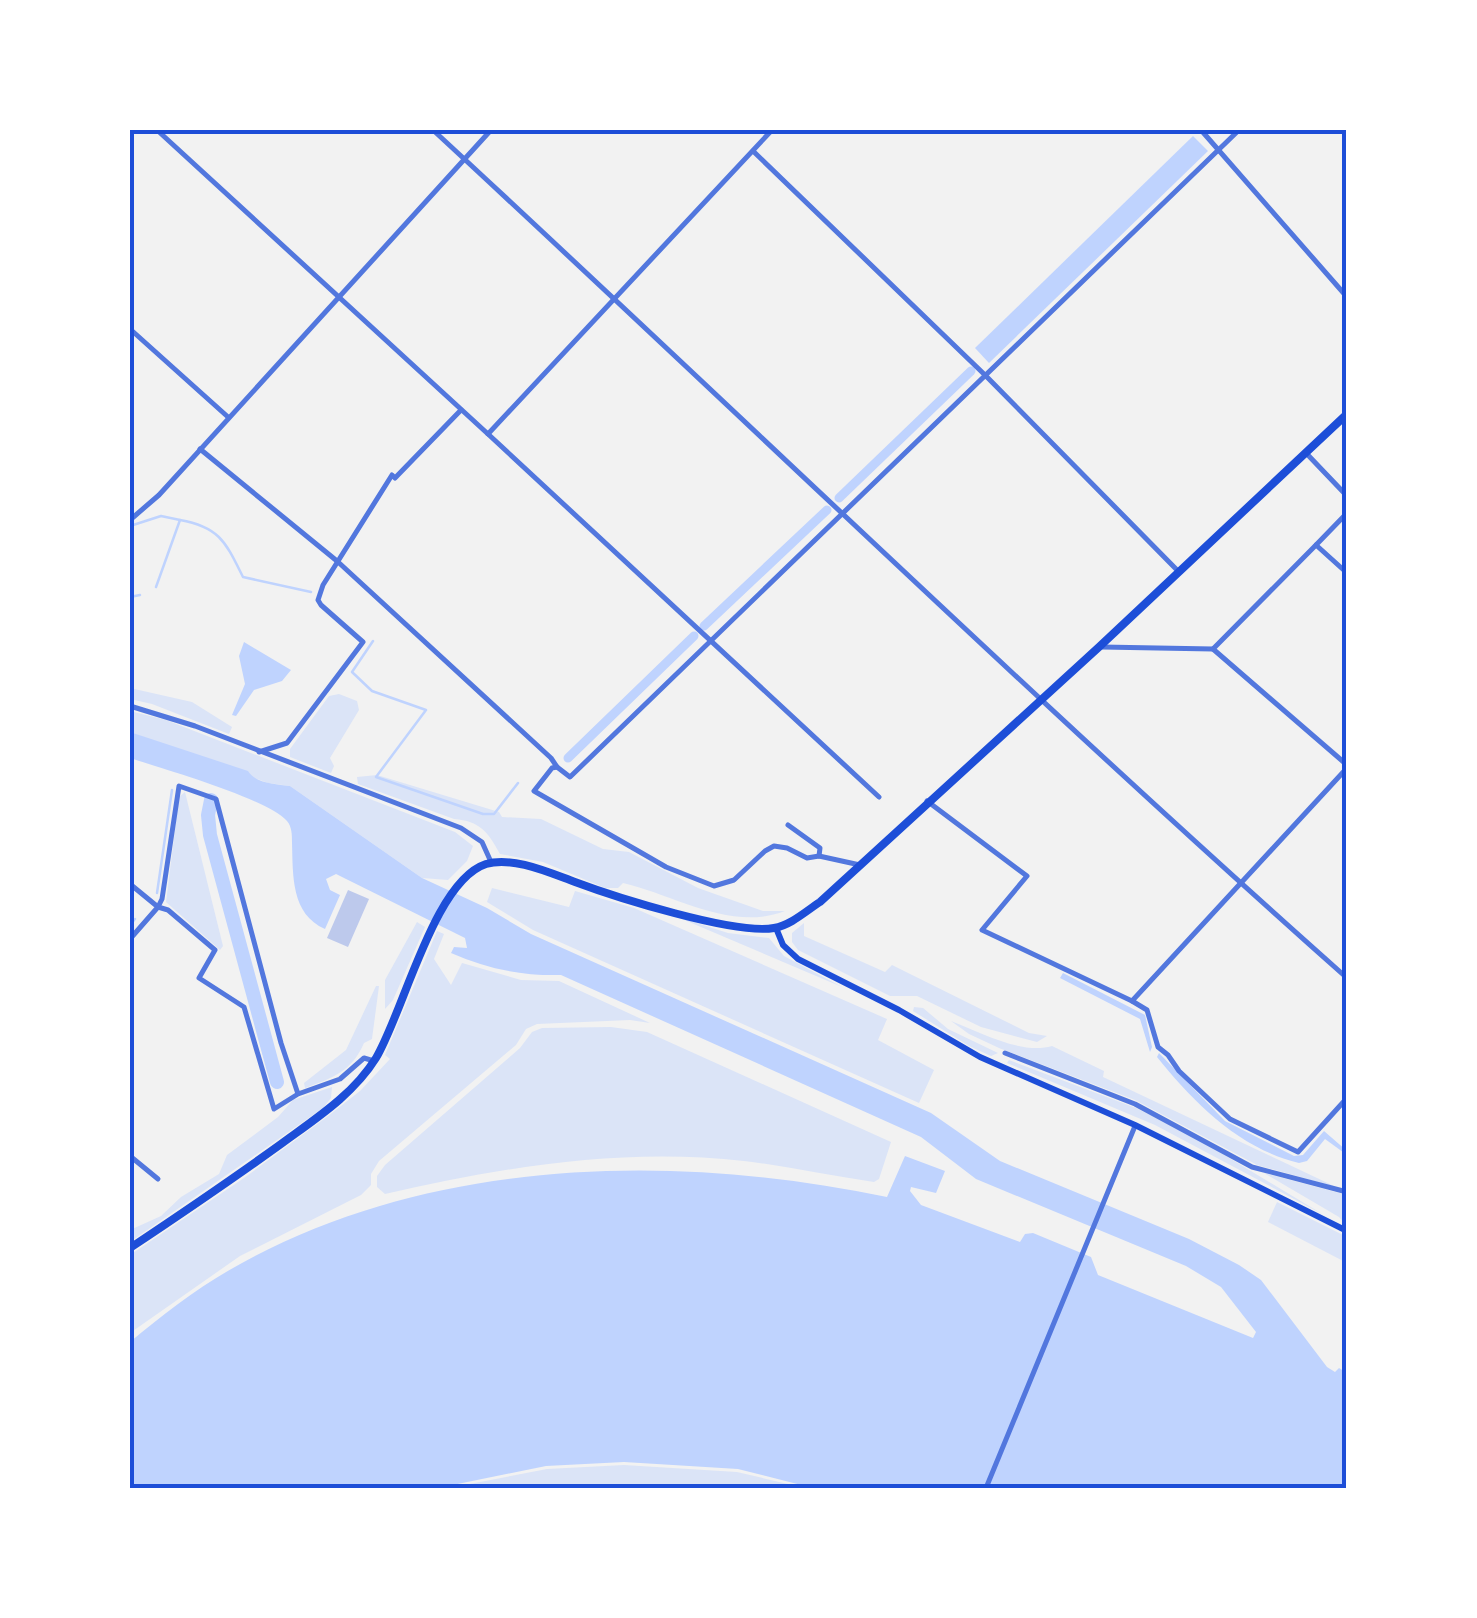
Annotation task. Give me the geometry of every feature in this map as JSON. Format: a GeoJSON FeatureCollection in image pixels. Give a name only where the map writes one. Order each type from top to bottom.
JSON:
{"type":"FeatureCollection","features":[{"type":"Feature","properties":{"kind":"main road"},"geometry":{"type":"LineString","coordinates":[[130,1248],[326,1112],[356,1084],[374,1061],[452,888],[477,868],[491,862],[516,864],[604,893],[742,928],[776,928],[820,902],[1347,414]]}},
{"type":"Feature","properties":{"kind":"main road"},"geometry":{"type":"LineString","coordinates":[[776,928],[783,945],[798,959],[980,1057],[1347,1231]]}},
{"type":"Feature","properties":{"kind":"street"},"geometry":{"type":"LineString","coordinates":[[157,130],[879,797]]}},
{"type":"Feature","properties":{"kind":"street"},"geometry":{"type":"LineString","coordinates":[[433,130],[1039,698],[1347,978]]}},
{"type":"Feature","properties":{"kind":"street"},"geometry":{"type":"LineString","coordinates":[[130,520],[159,495],[490,130]]}},
{"type":"Feature","properties":{"kind":"street"},"geometry":{"type":"LineString","coordinates":[[488,434],[772,130]]}},
{"type":"Feature","properties":{"kind":"street"},"geometry":{"type":"LineString","coordinates":[[1201,130],[1347,297]]}},
{"type":"Feature","properties":{"kind":"street"},"geometry":{"type":"LineString","coordinates":[[200,449],[336,561],[570,777],[1240,130]]}},
{"type":"Feature","properties":{"kind":"street"},"geometry":{"type":"LineString","coordinates":[[752,151],[985,375],[1178,570]]}},
{"type":"Feature","properties":{"kind":"street"},"geometry":{"type":"LineString","coordinates":[[130,328],[229,418]]}},
{"type":"Feature","properties":{"kind":"street"},"geometry":{"type":"LineString","coordinates":[[259,752],[287,743],[363,642],[318,600],[336,561],[392,475],[395,478],[461,410]]}},
{"type":"Feature","properties":{"kind":"street"},"geometry":{"type":"LineString","coordinates":[[1306,453],[1347,496]]}},
{"type":"Feature","properties":{"kind":"street"},"geometry":{"type":"LineString","coordinates":[[1212,649],[1347,513]]}},
{"type":"Feature","properties":{"kind":"street"},"geometry":{"type":"LineString","coordinates":[[1316,545],[1347,573]]}},
{"type":"Feature","properties":{"kind":"street"},"geometry":{"type":"LineString","coordinates":[[1099,647],[1212,649],[1347,767],[1132,1001]]}},
{"type":"Feature","properties":{"kind":"street"},"geometry":{"type":"LineString","coordinates":[[130,706],[168,716],[461,828],[482,842],[491,862]]}},
{"type":"Feature","properties":{"kind":"street"},"geometry":{"type":"LineString","coordinates":[[557,767],[534,790],[666,868],[701,883],[725,885],[774,846],[807,858],[819,856],[860,865]]}},
{"type":"Feature","properties":{"kind":"street"},"geometry":{"type":"LineString","coordinates":[[130,938],[162,899],[179,786],[216,799],[298,1094]]}},
{"type":"Feature","properties":{"kind":"street"},"geometry":{"type":"LineString","coordinates":[[927,802],[1027,876],[982,930],[1147,1010],[1158,1048],[1230,1119],[1298,1152],[1347,1098]]}},
{"type":"Feature","properties":{"kind":"street"},"geometry":{"type":"LineString","coordinates":[[788,825],[820,848],[819,856]]}},
{"type":"Feature","properties":{"kind":"street"},"geometry":{"type":"LineString","coordinates":[[130,884],[215,950],[199,978],[244,1007],[274,1109],[298,1094],[340,1079],[364,1058],[374,1061]]}},
{"type":"Feature","properties":{"kind":"street"},"geometry":{"type":"LineString","coordinates":[[1005,1053],[1135,1104],[1252,1166],[1347,1192]]}},
{"type":"Feature","properties":{"kind":"street"},"geometry":{"type":"LineString","coordinates":[[986,1488],[1134,1129]]}},
{"type":"Feature","properties":{"kind":"street"},"geometry":{"type":"LineString","coordinates":[[130,1156],[158,1179]]}},
{"type":"Feature","properties":{"kind":"shaded area"},"geometry":{"type":"Polygon","coordinates":[[[130,688],[192,702],[232,727],[229,734],[130,699],[130,688]]]}},
{"type":"Feature","properties":{"kind":"shaded area"},"geometry":{"type":"Polygon","coordinates":[[[339,694],[357,701],[359,710],[330,758],[334,766],[331,773],[290,757],[290,749],[329,696],[339,694]]]}},
{"type":"Feature","properties":{"kind":"shaded area"},"geometry":{"type":"Polygon","coordinates":[[[130,711],[166,720],[455,832],[473,846],[467,861],[448,880],[422,878],[290,786],[268,783],[130,732],[130,711]]]}},
{"type":"Feature","properties":{"kind":"shaded area"},"geometry":{"type":"Polygon","coordinates":[[[377,775],[499,812],[502,817],[541,819],[603,849],[629,852],[698,888],[763,911],[785,911],[765,916],[724,915],[623,883],[618,888],[605,888],[543,862],[500,854],[477,825],[358,784],[357,777],[377,775]]]}},
{"type":"Feature","properties":{"kind":"shaded area"},"geometry":{"type":"Polygon","coordinates":[[[185,792],[223,946],[220,950],[166,902],[179,797],[185,792]]]}},
{"type":"Feature","properties":{"kind":"shaded area"},"geometry":{"type":"Polygon","coordinates":[[[492,888],[569,907],[575,891],[634,908],[887,1019],[878,1040],[934,1070],[919,1103],[533,930],[487,902],[492,888]]]}},
{"type":"Feature","properties":{"kind":"shaded area"},"geometry":{"type":"Polygon","coordinates":[[[675,916],[728,933],[769,938],[784,956],[842,987],[675,916]]]}},
{"type":"Feature","properties":{"kind":"shaded area"},"geometry":{"type":"Polygon","coordinates":[[[417,922],[425,927],[393,1000],[385,1009],[385,980],[417,922]]]}},
{"type":"Feature","properties":{"kind":"shaded area"},"geometry":{"type":"Polygon","coordinates":[[[804,923],[804,936],[885,972],[892,965],[1029,1033],[1047,1036],[1037,1042],[981,1027],[917,996],[890,996],[798,950],[792,933],[804,923]]]}},
{"type":"Feature","properties":{"kind":"shaded area"},"geometry":{"type":"Polygon","coordinates":[[[437,931],[444,934],[434,959],[451,985],[462,963],[521,980],[559,981],[650,1023],[630,1020],[537,1024],[526,1029],[516,1045],[379,1161],[371,1174],[371,1185],[361,1195],[240,1256],[130,1333],[130,1255],[244,1178],[360,1091],[390,1059],[385,1055],[437,931]]]}},
{"type":"Feature","properties":{"kind":"shaded area"},"geometry":{"type":"Polygon","coordinates":[[[376,986],[372,1039],[340,1072],[305,1088],[304,1083],[346,1050],[376,986]]]}},
{"type":"Feature","properties":{"kind":"shaded area"},"geometry":{"type":"Polygon","coordinates":[[[914,1007],[923,1008],[948,1029],[998,1053],[991,1056],[969,1046],[913,1011],[914,1007]]]}},
{"type":"Feature","properties":{"kind":"shaded area"},"geometry":{"type":"Polygon","coordinates":[[[951,1021],[1014,1045],[1052,1046],[1104,1071],[1103,1077],[1336,1187],[1257,1165],[1135,1100],[999,1048],[951,1021]]]}},
{"type":"Feature","properties":{"kind":"shaded area"},"geometry":{"type":"Polygon","coordinates":[[[611,1027],[647,1032],[891,1142],[879,1179],[874,1182],[744,1161],[653,1156],[519,1168],[385,1194],[377,1187],[377,1176],[385,1165],[520,1048],[532,1032],[542,1028],[611,1027]]]}},
{"type":"Feature","properties":{"kind":"shaded area"},"geometry":{"type":"Polygon","coordinates":[[[1009,1060],[1136,1108],[1193,1136],[1324,1215],[1155,1125],[1007,1063],[1009,1060]]]}},
{"type":"Feature","properties":{"kind":"shaded area"},"geometry":{"type":"Polygon","coordinates":[[[332,1087],[331,1098],[323,1108],[130,1242],[130,1230],[161,1216],[181,1197],[219,1174],[227,1155],[278,1117],[293,1100],[332,1087]]]}},
{"type":"Feature","properties":{"kind":"shaded area"},"geometry":{"type":"Polygon","coordinates":[[[1264,1173],[1347,1195],[1347,1226],[1339,1217],[1264,1173]]]}},
{"type":"Feature","properties":{"kind":"shaded area"},"geometry":{"type":"Polygon","coordinates":[[[1277,1202],[1347,1237],[1347,1263],[1268,1222],[1277,1202]]]}},
{"type":"Feature","properties":{"kind":"shaded area"},"geometry":{"type":"Polygon","coordinates":[[[624,1465],[737,1472],[805,1488],[449,1488],[547,1469],[624,1465]]]}},
{"type":"Feature","properties":{"kind":"water"},"geometry":{"type":"Polygon","coordinates":[[[1193,136],[1208,151],[989,363],[975,348],[1193,136]]]}},
{"type":"Feature","properties":{"kind":"water"},"geometry":{"type":"Polygon","coordinates":[[[244,642],[291,670],[282,681],[254,690],[236,716],[232,715],[245,684],[239,656],[244,642]]]}},
{"type":"Feature","properties":{"kind":"water"},"geometry":{"type":"Polygon","coordinates":[[[130,732],[248,771],[261,781],[290,786],[422,878],[487,908],[531,934],[931,1113],[1000,1161],[1189,1239],[1239,1265],[1261,1280],[1327,1367],[1347,1373],[1347,1488],[970,1488],[961,1484],[959,1488],[813,1488],[738,1469],[624,1462],[546,1466],[438,1488],[130,1488],[130,1342],[227,1272],[316,1228],[395,1202],[475,1184],[558,1174],[641,1171],[724,1174],[887,1197],[905,1156],[945,1171],[936,1193],[911,1187],[921,1205],[1020,1242],[1025,1234],[1033,1233],[1091,1257],[1098,1275],[1253,1338],[1256,1332],[1221,1287],[1186,1266],[976,1179],[921,1137],[561,975],[505,970],[451,953],[454,947],[467,948],[465,938],[336,874],[326,879],[330,890],[340,895],[325,929],[306,914],[296,893],[287,821],[237,794],[130,758],[130,732]]]}},
{"type":"Feature","properties":{"kind":"water"},"geometry":{"type":"Polygon","coordinates":[[[1063,973],[1145,1015],[1150,1052],[1140,1019],[1060,978],[1063,973]]]}},
{"type":"Feature","properties":{"kind":"water"},"geometry":{"type":"Polygon","coordinates":[[[1159,1053],[1225,1121],[1294,1156],[1303,1155],[1324,1131],[1347,1155],[1325,1139],[1307,1161],[1299,1163],[1257,1147],[1220,1122],[1186,1091],[1157,1057],[1159,1053]]]}},
{"type":"Feature","properties":{"kind":"building"},"geometry":{"type":"Polygon","coordinates":[[[348,890],[369,899],[348,947],[327,938],[348,890]]]}},
{"type":"Feature","properties":{"kind":"waterway"},"geometry":{"type":"LineString","coordinates":[[839,498],[971,371]]}},
{"type":"Feature","properties":{"kind":"waterway"},"geometry":{"type":"LineString","coordinates":[[704,626],[827,510]]}},
{"type":"Feature","properties":{"kind":"waterway"},"geometry":{"type":"LineString","coordinates":[[130,526],[161,516],[180,520]]}},
{"type":"Feature","properties":{"kind":"waterway"},"geometry":{"type":"LineString","coordinates":[[156,587],[180,520],[204,527],[220,538],[243,577],[311,592]]}},
{"type":"Feature","properties":{"kind":"waterway"},"geometry":{"type":"LineString","coordinates":[[130,597],[140,595]]}},
{"type":"Feature","properties":{"kind":"waterway"},"geometry":{"type":"LineString","coordinates":[[568,758],[694,636]]}},
{"type":"Feature","properties":{"kind":"waterway"},"geometry":{"type":"LineString","coordinates":[[373,641],[352,672],[372,691],[426,710],[376,777],[483,814],[494,814],[518,783]]}},
{"type":"Feature","properties":{"kind":"waterway"},"geometry":{"type":"LineString","coordinates":[[157,893],[172,790]]}},
{"type":"Feature","properties":{"kind":"waterway"},"geometry":{"type":"LineString","coordinates":[[211,800],[210,835],[277,1082]]}},
{"type":"Feature","properties":{"kind":"waterway"},"geometry":{"type":"LineString","coordinates":[[130,925],[135,919]]}}]}
